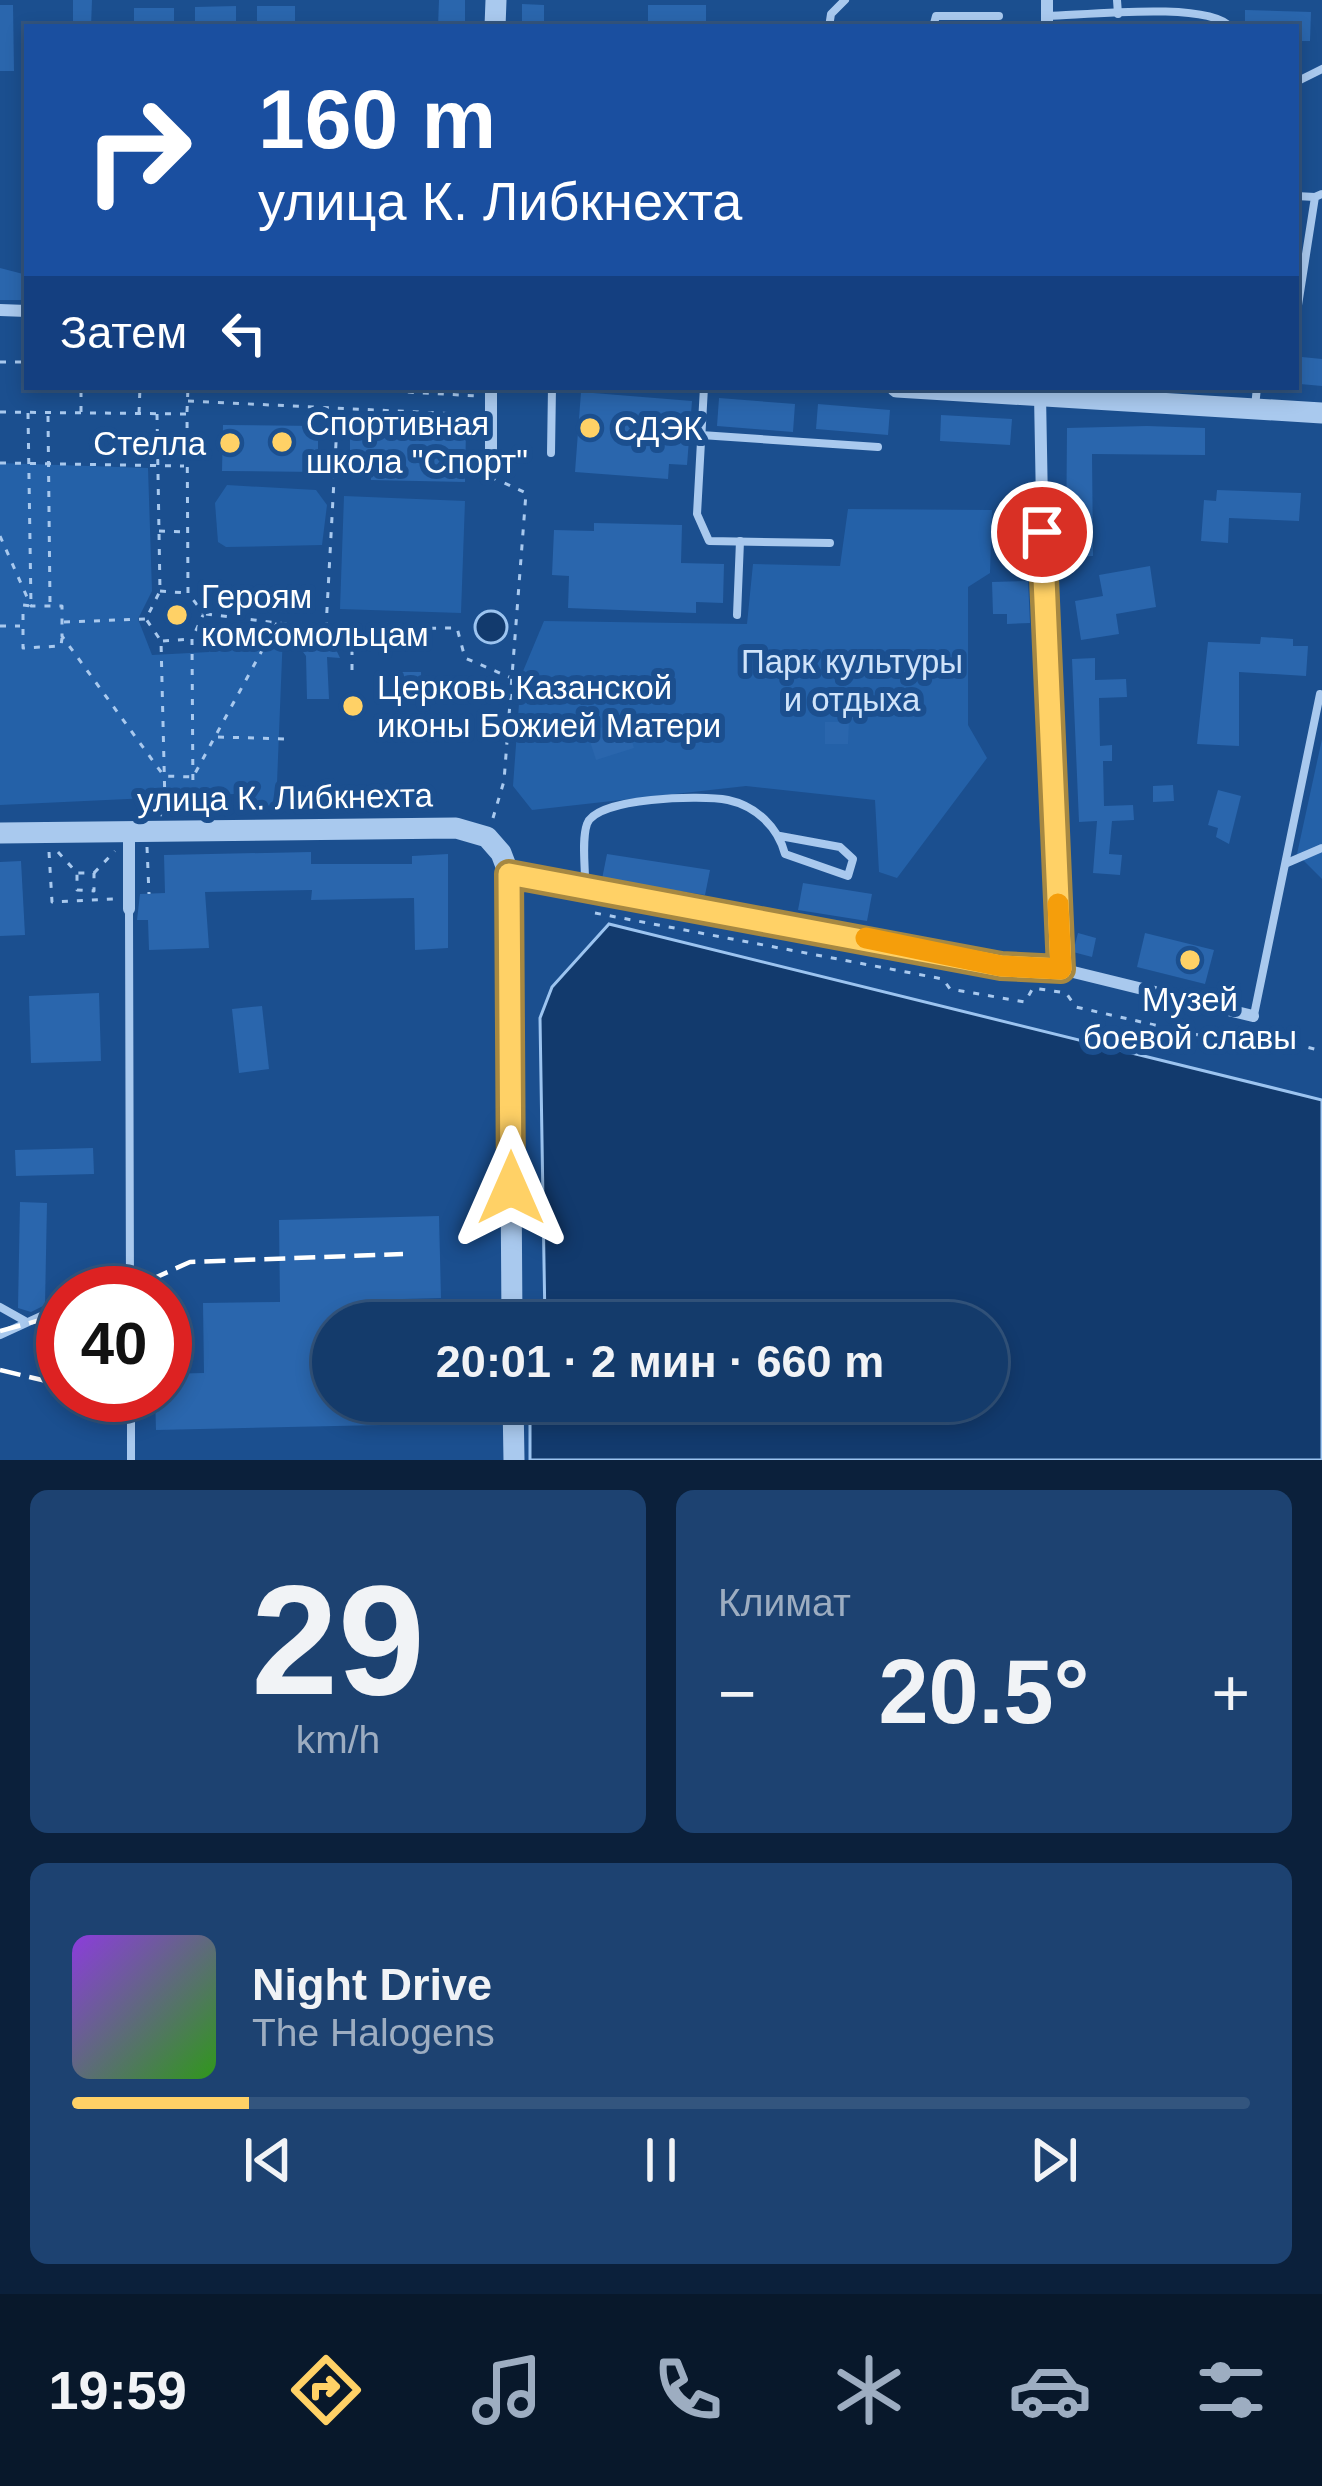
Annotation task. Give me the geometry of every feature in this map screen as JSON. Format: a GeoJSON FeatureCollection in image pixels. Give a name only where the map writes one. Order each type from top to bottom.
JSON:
{"type":"FeatureCollection","features":[{"type":"Feature","properties":{"kind":"street"},"geometry":{"type":"LineString","coordinates":[[1047,0],[1047,22]]}},
{"type":"Feature","properties":{"kind":"street"},"geometry":{"type":"LineString","coordinates":[[983,390],[1256,398],[1322,413]]}},
{"type":"Feature","properties":{"kind":"street"},"geometry":{"type":"LineString","coordinates":[[491,392],[491,476]]}},
{"type":"Feature","properties":{"kind":"street"},"geometry":{"type":"LineString","coordinates":[[1040,392],[1045,668],[1061,969]]}},
{"type":"Feature","properties":{"kind":"street","name":"улица К. Либкнехта"},"geometry":{"type":"LineString","coordinates":[[0,833],[389,826],[456,829],[488,837]]}},
{"type":"Feature","properties":{"kind":"street"},"geometry":{"type":"LineString","coordinates":[[129,831],[129,909]]}},
{"type":"Feature","properties":{"kind":"street"},"geometry":{"type":"LineString","coordinates":[[488,837],[509,874],[512,1302]]}},
{"type":"Feature","properties":{"kind":"street"},"geometry":{"type":"LineString","coordinates":[[509,874],[1001,966],[1061,969],[1253,1016]]}},
{"type":"Feature","properties":{"kind":"lane"},"geometry":{"type":"LineString","coordinates":[[1117,0],[1118,14]]}},
{"type":"Feature","properties":{"kind":"lane"},"geometry":{"type":"LineString","coordinates":[[1047,22],[1118,14],[1192,16],[1229,24]]}},
{"type":"Feature","properties":{"kind":"lane"},"geometry":{"type":"LineString","coordinates":[[934,24],[936,16],[999,16]]}},
{"type":"Feature","properties":{"kind":"lane"},"geometry":{"type":"LineString","coordinates":[[1191,24],[1192,16]]}},
{"type":"Feature","properties":{"kind":"lane"},"geometry":{"type":"LineString","coordinates":[[1299,302],[1319,196]]}},
{"type":"Feature","properties":{"kind":"lane"},"geometry":{"type":"LineString","coordinates":[[551,453],[552,390]]}},
{"type":"Feature","properties":{"kind":"lane"},"geometry":{"type":"LineString","coordinates":[[704,390],[697,514],[709,541],[830,543]]}},
{"type":"Feature","properties":{"kind":"lane"},"geometry":{"type":"LineString","coordinates":[[701,434],[878,447]]}},
{"type":"Feature","properties":{"kind":"lane"},"geometry":{"type":"LineString","coordinates":[[737,615],[740,542]]}},
{"type":"Feature","properties":{"kind":"lane"},"geometry":{"type":"LineString","coordinates":[[1253,1016],[1320,694]]}},
{"type":"Feature","properties":{"kind":"lane"},"geometry":{"type":"LineString","coordinates":[[585,891],[586,824],[598,810],[625,803],[731,800],[765,818],[780,836],[785,854],[848,876],[853,859],[840,847],[780,836]]}},
{"type":"Feature","properties":{"kind":"lane"},"geometry":{"type":"LineString","coordinates":[[1285,863],[1322,848]]}},
{"type":"Feature","properties":{"kind":"lane"},"geometry":{"type":"LineString","coordinates":[[129,909],[130,1266]]}},
{"type":"Feature","properties":{"kind":"lane"},"geometry":{"type":"LineString","coordinates":[[0,1307],[26,1322]]}},
{"type":"Feature","properties":{"kind":"lane"},"geometry":{"type":"LineString","coordinates":[[0,1335],[36,1318]]}},
{"type":"Feature","properties":{"kind":"lane"},"geometry":{"type":"LineString","coordinates":[[131,1422],[131,1460]]}},
{"type":"Feature","properties":{"kind":"path"},"geometry":{"type":"LineString","coordinates":[[81,390],[81,413]]}},
{"type":"Feature","properties":{"kind":"path"},"geometry":{"type":"LineString","coordinates":[[139,414],[140,390]]}},
{"type":"Feature","properties":{"kind":"path"},"geometry":{"type":"LineString","coordinates":[[188,390],[188,593],[204,614],[326,629],[457,628],[465,658],[512,679]]}},
{"type":"Feature","properties":{"kind":"path"},"geometry":{"type":"LineString","coordinates":[[326,629],[343,390]]}},
{"type":"Feature","properties":{"kind":"path"},"geometry":{"type":"LineString","coordinates":[[432,390],[491,392]]}},
{"type":"Feature","properties":{"kind":"path"},"geometry":{"type":"LineString","coordinates":[[188,400],[491,416]]}},
{"type":"Feature","properties":{"kind":"path"},"geometry":{"type":"LineString","coordinates":[[0,412],[187,414]]}},
{"type":"Feature","properties":{"kind":"path"},"geometry":{"type":"LineString","coordinates":[[28,412],[31,606]]}},
{"type":"Feature","properties":{"kind":"path"},"geometry":{"type":"LineString","coordinates":[[48,413],[50,606]]}},
{"type":"Feature","properties":{"kind":"path"},"geometry":{"type":"LineString","coordinates":[[146,620],[160,591],[157,414]]}},
{"type":"Feature","properties":{"kind":"path"},"geometry":{"type":"LineString","coordinates":[[0,463],[188,468]]}},
{"type":"Feature","properties":{"kind":"path"},"geometry":{"type":"LineString","coordinates":[[488,837],[504,781],[526,493],[491,476]]}},
{"type":"Feature","properties":{"kind":"path"},"geometry":{"type":"LineString","coordinates":[[159,531],[188,532]]}},
{"type":"Feature","properties":{"kind":"path"},"geometry":{"type":"LineString","coordinates":[[0,536],[31,606]]}},
{"type":"Feature","properties":{"kind":"path"},"geometry":{"type":"LineString","coordinates":[[160,591],[188,593]]}},
{"type":"Feature","properties":{"kind":"path"},"geometry":{"type":"LineString","coordinates":[[23,605],[50,606],[62,606],[61,646],[23,648],[23,605]]}},
{"type":"Feature","properties":{"kind":"path"},"geometry":{"type":"LineString","coordinates":[[164,798],[193,798],[192,639],[204,614]]}},
{"type":"Feature","properties":{"kind":"path"},"geometry":{"type":"LineString","coordinates":[[62,622],[146,620]]}},
{"type":"Feature","properties":{"kind":"path"},"geometry":{"type":"LineString","coordinates":[[146,620],[161,641],[164,776]]}},
{"type":"Feature","properties":{"kind":"path"},"geometry":{"type":"LineString","coordinates":[[193,777],[277,623]]}},
{"type":"Feature","properties":{"kind":"path"},"geometry":{"type":"LineString","coordinates":[[0,626],[22,626]]}},
{"type":"Feature","properties":{"kind":"path"},"geometry":{"type":"LineString","coordinates":[[352,627],[352,670]]}},
{"type":"Feature","properties":{"kind":"path"},"geometry":{"type":"LineString","coordinates":[[62,636],[164,776]]}},
{"type":"Feature","properties":{"kind":"path"},"geometry":{"type":"LineString","coordinates":[[161,641],[192,639]]}},
{"type":"Feature","properties":{"kind":"path"},"geometry":{"type":"LineString","coordinates":[[215,737],[288,739]]}},
{"type":"Feature","properties":{"kind":"path"},"geometry":{"type":"LineString","coordinates":[[164,776],[193,777]]}},
{"type":"Feature","properties":{"kind":"path"},"geometry":{"type":"LineString","coordinates":[[49,850],[52,902],[117,899],[116,883]]}},
{"type":"Feature","properties":{"kind":"path"},"geometry":{"type":"LineString","coordinates":[[57,850],[77,873],[94,873],[115,850],[116,866]]}},
{"type":"Feature","properties":{"kind":"path"},"geometry":{"type":"LineString","coordinates":[[77,873],[75,886],[85,897]]}},
{"type":"Feature","properties":{"kind":"path"},"geometry":{"type":"LineString","coordinates":[[85,897],[97,886],[94,873]]}},
{"type":"Feature","properties":{"kind":"path"},"geometry":{"type":"LineString","coordinates":[[595,914],[943,979],[950,989],[1025,1002],[1034,988],[1066,992],[1076,1007],[1232,1043],[1253,1033],[1322,1052]]}},
{"type":"Feature","properties":{"kind":"green space"},"geometry":{"type":"Polygon","coordinates":[[[0,463],[148,468],[152,591],[138,619],[152,655],[209,652],[223,630],[283,633],[276,808],[234,794],[0,805],[0,463]]]}},
{"type":"Feature","properties":{"kind":"green space"},"geometry":{"type":"Polygon","coordinates":[[[227,485],[316,490],[327,505],[322,545],[226,547],[218,542],[215,503],[227,485]]]}},
{"type":"Feature","properties":{"kind":"green space"},"geometry":{"type":"Polygon","coordinates":[[[344,496],[465,501],[461,613],[340,609],[344,496]]]}},
{"type":"Feature","properties":{"kind":"green space","name":"Парк культуры и отдыха"},"geometry":{"type":"Polygon","coordinates":[[[848,509],[992,510],[990,573],[968,587],[968,725],[987,758],[897,878],[879,872],[875,800],[746,786],[532,810],[513,786],[521,676],[544,621],[747,624],[753,564],[840,566],[848,509]]]}},
{"type":"Feature","properties":{"kind":"green space"},"geometry":{"type":"Polygon","coordinates":[[[1322,739],[1322,879],[1297,854],[1322,739]]]}},
{"type":"Feature","properties":{"kind":"shaded area"},"geometry":{"type":"Polygon","coordinates":[[[491,611],[502,616],[507,627],[502,638],[491,643],[480,638],[475,627],[480,616],[491,611]]]}},
{"type":"Feature","properties":{"kind":"shaded area"},"geometry":{"type":"Polygon","coordinates":[[[609,924],[1322,1100],[1322,1460],[530,1460],[530,1422],[1008,1422],[1008,1302],[545,1302],[540,1018],[552,987],[609,924]]]}},
{"type":"Feature","properties":{"kind":"building"},"geometry":{"type":"Polygon","coordinates":[[[73,0],[92,0],[91,24],[73,24],[73,0]]]}},
{"type":"Feature","properties":{"kind":"building"},"geometry":{"type":"Polygon","coordinates":[[[439,0],[465,0],[465,24],[438,24],[439,0]]]}},
{"type":"Feature","properties":{"kind":"building"},"geometry":{"type":"Polygon","coordinates":[[[522,4],[544,5],[544,24],[522,24],[522,4]]]}},
{"type":"Feature","properties":{"kind":"building"},"geometry":{"type":"Polygon","coordinates":[[[0,5],[13,5],[14,71],[0,71],[0,5]]]}},
{"type":"Feature","properties":{"kind":"building"},"geometry":{"type":"Polygon","coordinates":[[[648,5],[706,5],[706,24],[648,24],[648,5]]]}},
{"type":"Feature","properties":{"kind":"building"},"geometry":{"type":"Polygon","coordinates":[[[236,6],[236,24],[195,24],[195,7],[236,6]]]}},
{"type":"Feature","properties":{"kind":"building"},"geometry":{"type":"Polygon","coordinates":[[[257,6],[295,6],[295,24],[257,24],[257,6]]]}},
{"type":"Feature","properties":{"kind":"building"},"geometry":{"type":"Polygon","coordinates":[[[134,8],[174,8],[174,24],[134,24],[134,8]]]}},
{"type":"Feature","properties":{"kind":"building"},"geometry":{"type":"Polygon","coordinates":[[[1245,10],[1311,12],[1310,41],[1299,41],[1299,24],[1245,24],[1245,10]]]}},
{"type":"Feature","properties":{"kind":"building"},"geometry":{"type":"Polygon","coordinates":[[[0,268],[24,274],[24,300],[0,300],[0,268]]]}},
{"type":"Feature","properties":{"kind":"building"},"geometry":{"type":"Polygon","coordinates":[[[1302,357],[1322,359],[1322,386],[1300,384],[1302,357]]]}},
{"type":"Feature","properties":{"kind":"building"},"geometry":{"type":"Polygon","coordinates":[[[581,392],[692,401],[687,465],[669,464],[668,479],[575,472],[581,392]]]}},
{"type":"Feature","properties":{"kind":"building"},"geometry":{"type":"Polygon","coordinates":[[[719,398],[795,404],[793,432],[717,426],[719,398]]]}},
{"type":"Feature","properties":{"kind":"building"},"geometry":{"type":"Polygon","coordinates":[[[818,404],[890,410],[888,435],[816,429],[818,404]]]}},
{"type":"Feature","properties":{"kind":"building"},"geometry":{"type":"Polygon","coordinates":[[[941,415],[1012,419],[1010,445],[940,441],[941,415]]]}},
{"type":"Feature","properties":{"kind":"building"},"geometry":{"type":"Polygon","coordinates":[[[223,425],[318,426],[318,472],[222,471],[223,425]]]}},
{"type":"Feature","properties":{"kind":"building"},"geometry":{"type":"Polygon","coordinates":[[[372,426],[466,429],[465,482],[371,480],[371,471],[350,471],[350,438],[372,439],[372,426]]]}},
{"type":"Feature","properties":{"kind":"building"},"geometry":{"type":"Polygon","coordinates":[[[1067,428],[1205,428],[1205,455],[1092,454],[1093,556],[1066,557],[1067,428]]]}},
{"type":"Feature","properties":{"kind":"building"},"geometry":{"type":"Polygon","coordinates":[[[1217,490],[1301,493],[1299,521],[1229,518],[1228,543],[1201,541],[1204,500],[1216,501],[1217,490]]]}},
{"type":"Feature","properties":{"kind":"building"},"geometry":{"type":"Polygon","coordinates":[[[594,523],[682,525],[681,563],[724,564],[723,603],[696,602],[696,613],[568,608],[569,576],[552,575],[554,530],[594,531],[594,523]]]}},
{"type":"Feature","properties":{"kind":"building"},"geometry":{"type":"Polygon","coordinates":[[[1150,566],[1156,607],[1116,614],[1119,634],[1081,640],[1075,601],[1103,596],[1099,575],[1150,566]]]}},
{"type":"Feature","properties":{"kind":"building"},"geometry":{"type":"Polygon","coordinates":[[[1028,581],[1030,623],[1007,624],[1007,614],[993,614],[992,582],[1028,581]]]}},
{"type":"Feature","properties":{"kind":"building"},"geometry":{"type":"Polygon","coordinates":[[[1261,637],[1293,639],[1293,646],[1308,646],[1306,676],[1239,672],[1239,746],[1197,744],[1208,642],[1260,644],[1261,637]]]}},
{"type":"Feature","properties":{"kind":"building"},"geometry":{"type":"Polygon","coordinates":[[[293,638],[331,639],[340,658],[327,657],[329,699],[307,699],[306,656],[293,638]]]}},
{"type":"Feature","properties":{"kind":"building"},"geometry":{"type":"Polygon","coordinates":[[[1095,658],[1095,680],[1126,679],[1127,697],[1099,698],[1100,746],[1112,745],[1112,761],[1103,761],[1104,806],[1133,805],[1134,820],[1112,821],[1109,854],[1122,855],[1120,875],[1093,873],[1097,821],[1079,822],[1072,659],[1095,658]]]}},
{"type":"Feature","properties":{"kind":"building"},"geometry":{"type":"Polygon","coordinates":[[[396,672],[421,672],[422,699],[397,700],[396,672]]]}},
{"type":"Feature","properties":{"kind":"building"},"geometry":{"type":"Polygon","coordinates":[[[626,720],[634,748],[596,760],[587,732],[626,720]]]}},
{"type":"Feature","properties":{"kind":"building"},"geometry":{"type":"Polygon","coordinates":[[[825,722],[849,722],[848,744],[825,744],[825,722]]]}},
{"type":"Feature","properties":{"kind":"building"},"geometry":{"type":"Polygon","coordinates":[[[1173,785],[1174,801],[1153,802],[1153,786],[1173,785]]]}},
{"type":"Feature","properties":{"kind":"building"},"geometry":{"type":"Polygon","coordinates":[[[1218,790],[1241,796],[1229,844],[1216,837],[1218,828],[1208,825],[1218,790]]]}},
{"type":"Feature","properties":{"kind":"building"},"geometry":{"type":"Polygon","coordinates":[[[311,852],[311,864],[412,864],[412,856],[448,854],[448,948],[415,950],[414,898],[311,900],[312,890],[205,892],[209,948],[149,950],[148,920],[137,920],[140,894],[165,893],[164,855],[311,852]]]}},
{"type":"Feature","properties":{"kind":"building"},"geometry":{"type":"Polygon","coordinates":[[[607,854],[710,870],[705,895],[602,879],[607,854]]]}},
{"type":"Feature","properties":{"kind":"building"},"geometry":{"type":"Polygon","coordinates":[[[21,861],[25,935],[0,936],[0,862],[21,861]]]}},
{"type":"Feature","properties":{"kind":"building"},"geometry":{"type":"Polygon","coordinates":[[[803,883],[872,894],[867,921],[798,910],[803,883]]]}},
{"type":"Feature","properties":{"kind":"building"},"geometry":{"type":"Polygon","coordinates":[[[1078,933],[1096,938],[1092,957],[1073,952],[1078,933]]]}},
{"type":"Feature","properties":{"kind":"building"},"geometry":{"type":"Polygon","coordinates":[[[1145,933],[1214,950],[1205,984],[1137,967],[1145,933]]]}},
{"type":"Feature","properties":{"kind":"building"},"geometry":{"type":"Polygon","coordinates":[[[99,993],[101,1061],[31,1063],[29,996],[99,993]]]}},
{"type":"Feature","properties":{"kind":"building"},"geometry":{"type":"Polygon","coordinates":[[[262,1006],[269,1069],[239,1073],[232,1009],[262,1006]]]}},
{"type":"Feature","properties":{"kind":"building"},"geometry":{"type":"Polygon","coordinates":[[[93,1148],[94,1174],[16,1176],[15,1150],[93,1148]]]}},
{"type":"Feature","properties":{"kind":"building"},"geometry":{"type":"Polygon","coordinates":[[[20,1202],[47,1203],[46,1266],[36,1266],[36,1310],[18,1308],[20,1202]]]}},
{"type":"Feature","properties":{"kind":"building"},"geometry":{"type":"Polygon","coordinates":[[[439,1216],[441,1298],[312,1302],[312,1422],[429,1424],[156,1430],[156,1422],[192,1422],[192,1373],[204,1373],[203,1303],[280,1302],[279,1220],[439,1216]]]}},
{"type":"Feature","properties":{"kind":"railway"},"geometry":{"type":"LineString","coordinates":[[181,1266],[403,1254]]}},
{"type":"Feature","properties":{"kind":"railway"},"geometry":{"type":"LineString","coordinates":[[0,1331],[36,1321]]}},
{"type":"Feature","properties":{"kind":"railway"},"geometry":{"type":"LineString","coordinates":[[0,1370],[36,1379]]}},
{"type":"Feature","properties":{"kind":"slow traffic"},"geometry":{"type":"LineString","coordinates":[[866,938],[1001,966],[1061,969],[1058,904]]}},
{"type":"Feature","properties":{"kind":"place","name":"СДЭК"},"geometry":{"type":"Point","coordinates":[590,428]}},
{"type":"Feature","properties":{"kind":"place","name":"Спортивная школа \"Спорт\""},"geometry":{"type":"Point","coordinates":[282,442]}},
{"type":"Feature","properties":{"kind":"place","name":"Стелла"},"geometry":{"type":"Point","coordinates":[230,443]}},
{"type":"Feature","properties":{"kind":"place","name":"Героям комсомольцам"},"geometry":{"type":"Point","coordinates":[177,615]}},
{"type":"Feature","properties":{"kind":"place","name":"Церковь Казанской иконы Божией Матери"},"geometry":{"type":"Point","coordinates":[353,706]}},
{"type":"Feature","properties":{"kind":"place","name":"Музей боевой славы"},"geometry":{"type":"Point","coordinates":[1190,960]}},
{"type":"Feature","properties":{"kind":"route"},"geometry":{"type":"LineString","coordinates":[[511,1188],[509,874],[1001,966],[1061,969],[1042,532]]}}]}
